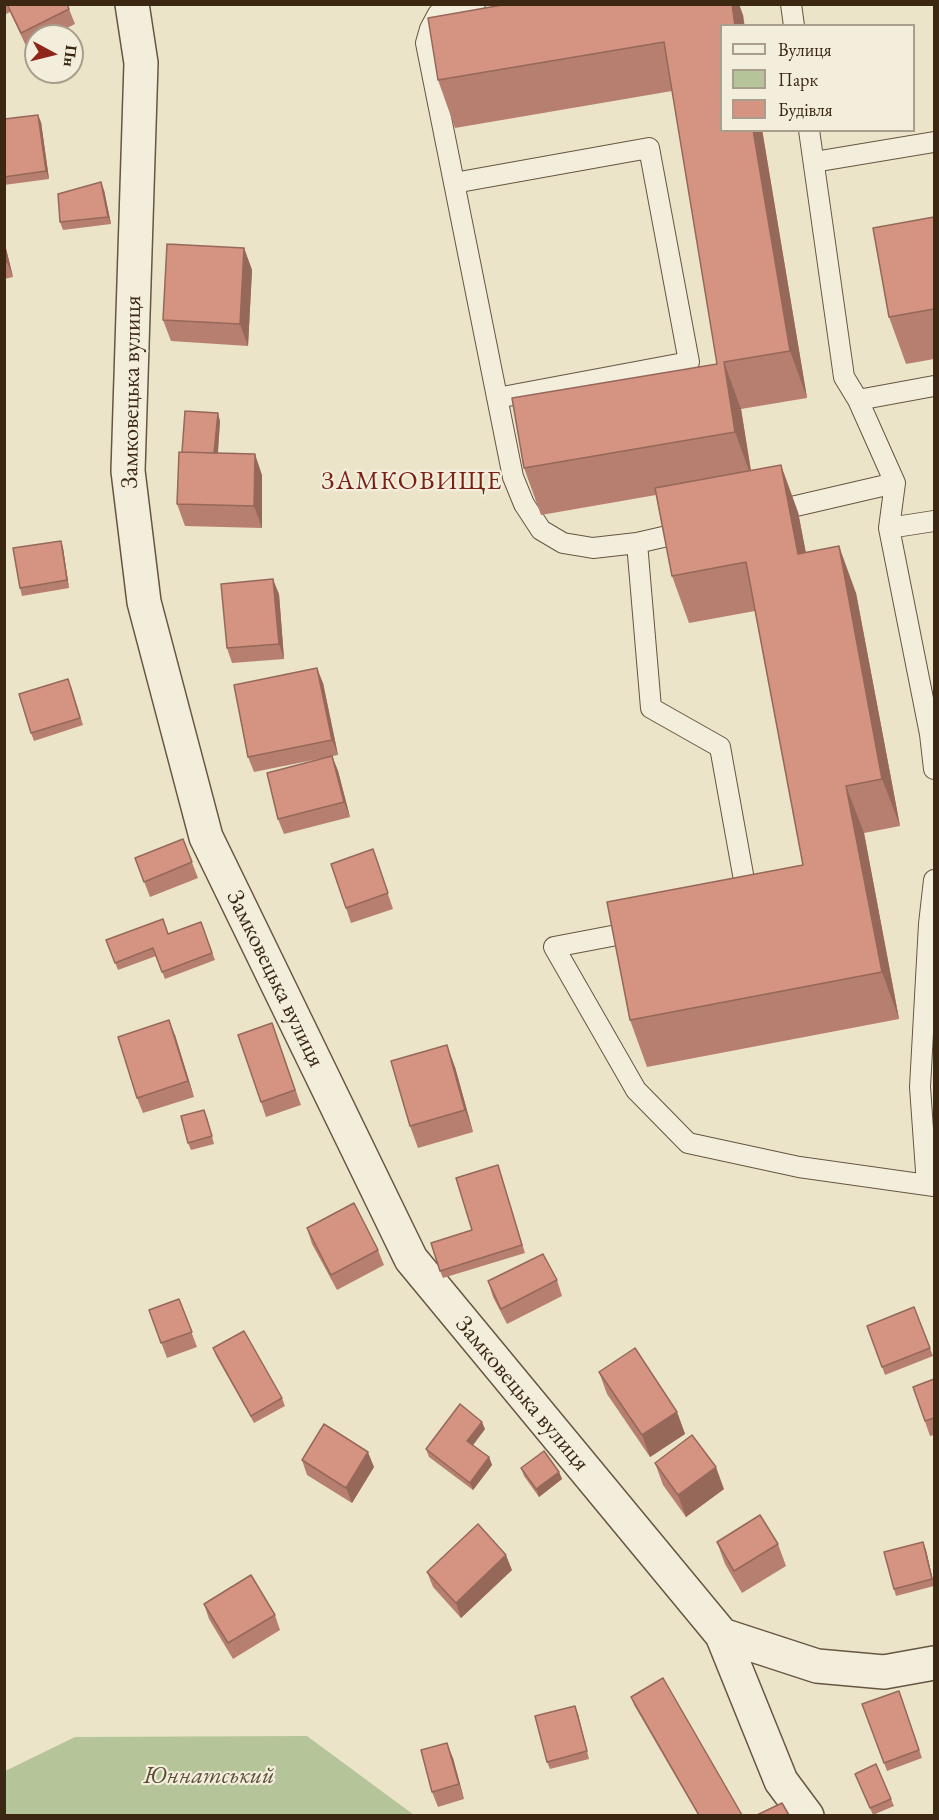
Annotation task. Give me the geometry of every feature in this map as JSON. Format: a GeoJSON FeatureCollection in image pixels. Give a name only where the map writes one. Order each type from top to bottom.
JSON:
{"type":"FeatureCollection","features":[{"type":"Feature","properties":{"kind":"street","name":"Замковецька вулиця"},"geometry":{"type":"LineString","coordinates":[[132,4],[141,63],[128,471],[144,602],[206,837],[411,1259],[722,1635],[781,1781],[807,1815]]}},
{"type":"Feature","properties":{"kind":"street"},"geometry":{"type":"LineString","coordinates":[[722,1635],[817,1666],[884,1672],[934,1663]]}},
{"type":"Feature","properties":{"kind":"lane"},"geometry":{"type":"LineString","coordinates":[[476,4],[452,8],[438,14],[426,42],[513,477],[524,504],[541,530],[563,543],[593,548],[637,543],[704,527]]}},
{"type":"Feature","properties":{"kind":"lane"},"geometry":{"type":"LineString","coordinates":[[791,4],[794,24]]}},
{"type":"Feature","properties":{"kind":"lane"},"geometry":{"type":"LineString","coordinates":[[809,132],[844,377],[858,400],[895,483],[889,528],[932,733],[934,769]]}},
{"type":"Feature","properties":{"kind":"lane"},"geometry":{"type":"LineString","coordinates":[[814,162],[934,142]]}},
{"type":"Feature","properties":{"kind":"lane"},"geometry":{"type":"LineString","coordinates":[[454,183],[649,148],[688,362],[497,398]]}},
{"type":"Feature","properties":{"kind":"lane"},"geometry":{"type":"LineString","coordinates":[[858,400],[934,386]]}},
{"type":"Feature","properties":{"kind":"lane"},"geometry":{"type":"LineString","coordinates":[[749,517],[895,483]]}},
{"type":"Feature","properties":{"kind":"lane"},"geometry":{"type":"LineString","coordinates":[[889,528],[934,521]]}},
{"type":"Feature","properties":{"kind":"lane"},"geometry":{"type":"LineString","coordinates":[[637,543],[651,708],[720,747],[749,908],[738,910]]}},
{"type":"Feature","properties":{"kind":"lane"},"geometry":{"type":"LineString","coordinates":[[657,927],[554,947],[636,1090],[688,1143],[799,1167],[931,1185],[920,1087],[934,880]]}},
{"type":"Feature","properties":{"kind":"green space","name":"Юннатський"},"geometry":{"type":"Polygon","coordinates":[[[307,1736],[414,1815],[5,1815],[5,1771],[75,1737],[307,1736]]]}},
{"type":"Feature","properties":{"kind":"building"},"geometry":{"type":"Polygon","coordinates":[[[7,4],[67,4],[69,9],[39,24],[24,24],[24,32],[21,33],[7,4]]]}},
{"type":"Feature","properties":{"kind":"building"},"geometry":{"type":"Polygon","coordinates":[[[508,4],[732,4],[735,24],[720,24],[720,132],[753,132],[790,351],[724,362],[735,432],[524,468],[512,398],[717,364],[664,42],[438,80],[428,18],[508,4]]]}},
{"type":"Feature","properties":{"kind":"building"},"geometry":{"type":"Polygon","coordinates":[[[38,115],[46,171],[4,177],[4,119],[38,115]]]}},
{"type":"Feature","properties":{"kind":"building"},"geometry":{"type":"Polygon","coordinates":[[[101,182],[108,217],[60,222],[58,194],[101,182]]]}},
{"type":"Feature","properties":{"kind":"building"},"geometry":{"type":"Polygon","coordinates":[[[934,217],[934,309],[889,317],[873,228],[934,217]]]}},
{"type":"Feature","properties":{"kind":"building"},"geometry":{"type":"Polygon","coordinates":[[[167,244],[244,248],[240,324],[163,320],[167,244]]]}},
{"type":"Feature","properties":{"kind":"building"},"geometry":{"type":"Polygon","coordinates":[[[185,411],[218,413],[214,453],[182,452],[185,411]]]}},
{"type":"Feature","properties":{"kind":"building"},"geometry":{"type":"Polygon","coordinates":[[[179,452],[255,454],[254,506],[177,504],[179,452]]]}},
{"type":"Feature","properties":{"kind":"building"},"geometry":{"type":"Polygon","coordinates":[[[781,465],[798,554],[839,546],[882,779],[846,786],[882,972],[630,1020],[607,902],[803,865],[746,562],[672,576],[655,488],[781,465]]]}},
{"type":"Feature","properties":{"kind":"building"},"geometry":{"type":"Polygon","coordinates":[[[61,541],[67,580],[20,588],[13,548],[61,541]]]}},
{"type":"Feature","properties":{"kind":"building"},"geometry":{"type":"Polygon","coordinates":[[[273,579],[279,644],[227,648],[221,584],[273,579]]]}},
{"type":"Feature","properties":{"kind":"building"},"geometry":{"type":"Polygon","coordinates":[[[317,668],[332,740],[248,757],[234,685],[317,668]]]}},
{"type":"Feature","properties":{"kind":"building"},"geometry":{"type":"Polygon","coordinates":[[[68,679],[80,718],[31,733],[19,694],[68,679]]]}},
{"type":"Feature","properties":{"kind":"building"},"geometry":{"type":"Polygon","coordinates":[[[332,756],[344,802],[278,819],[267,773],[332,756]]]}},
{"type":"Feature","properties":{"kind":"building"},"geometry":{"type":"Polygon","coordinates":[[[183,839],[192,862],[144,882],[135,858],[183,839]]]}},
{"type":"Feature","properties":{"kind":"building"},"geometry":{"type":"Polygon","coordinates":[[[373,849],[388,893],[346,908],[331,864],[373,849]]]}},
{"type":"Feature","properties":{"kind":"building"},"geometry":{"type":"Polygon","coordinates":[[[163,919],[168,934],[201,922],[212,953],[162,972],[153,948],[115,963],[106,940],[163,919]]]}},
{"type":"Feature","properties":{"kind":"building"},"geometry":{"type":"Polygon","coordinates":[[[169,1020],[188,1081],[137,1098],[118,1037],[169,1020]]]}},
{"type":"Feature","properties":{"kind":"building"},"geometry":{"type":"Polygon","coordinates":[[[272,1023],[295,1090],[261,1102],[238,1035],[272,1023]]]}},
{"type":"Feature","properties":{"kind":"building"},"geometry":{"type":"Polygon","coordinates":[[[447,1045],[465,1110],[410,1126],[391,1061],[447,1045]]]}},
{"type":"Feature","properties":{"kind":"building"},"geometry":{"type":"Polygon","coordinates":[[[204,1110],[212,1136],[188,1143],[181,1116],[204,1110]]]}},
{"type":"Feature","properties":{"kind":"building"},"geometry":{"type":"Polygon","coordinates":[[[498,1165],[522,1245],[440,1271],[431,1243],[472,1230],[456,1178],[498,1165]]]}},
{"type":"Feature","properties":{"kind":"building"},"geometry":{"type":"Polygon","coordinates":[[[354,1203],[378,1250],[331,1275],[307,1228],[354,1203]]]}},
{"type":"Feature","properties":{"kind":"building"},"geometry":{"type":"Polygon","coordinates":[[[543,1254],[557,1280],[501,1309],[488,1281],[543,1254]]]}},
{"type":"Feature","properties":{"kind":"building"},"geometry":{"type":"Polygon","coordinates":[[[179,1299],[192,1332],[161,1343],[149,1310],[179,1299]]]}},
{"type":"Feature","properties":{"kind":"building"},"geometry":{"type":"Polygon","coordinates":[[[914,1307],[930,1348],[882,1367],[867,1326],[914,1307]]]}},
{"type":"Feature","properties":{"kind":"building"},"geometry":{"type":"Polygon","coordinates":[[[244,1331],[282,1398],[251,1416],[213,1348],[244,1331]]]}},
{"type":"Feature","properties":{"kind":"building"},"geometry":{"type":"Polygon","coordinates":[[[635,1348],[677,1412],[642,1435],[599,1372],[635,1348]]]}},
{"type":"Feature","properties":{"kind":"building"},"geometry":{"type":"Polygon","coordinates":[[[934,1379],[934,1418],[925,1421],[913,1387],[934,1379]]]}},
{"type":"Feature","properties":{"kind":"building"},"geometry":{"type":"Polygon","coordinates":[[[460,1404],[482,1422],[467,1441],[489,1457],[470,1483],[426,1449],[460,1404]]]}},
{"type":"Feature","properties":{"kind":"building"},"geometry":{"type":"Polygon","coordinates":[[[324,1424],[368,1452],[346,1488],[302,1460],[324,1424]]]}},
{"type":"Feature","properties":{"kind":"building"},"geometry":{"type":"Polygon","coordinates":[[[692,1435],[716,1467],[678,1495],[655,1463],[692,1435]]]}},
{"type":"Feature","properties":{"kind":"building"},"geometry":{"type":"Polygon","coordinates":[[[544,1451],[559,1472],[536,1489],[521,1468],[544,1451]]]}},
{"type":"Feature","properties":{"kind":"building"},"geometry":{"type":"Polygon","coordinates":[[[760,1515],[778,1544],[734,1571],[717,1542],[760,1515]]]}},
{"type":"Feature","properties":{"kind":"building"},"geometry":{"type":"Polygon","coordinates":[[[478,1524],[506,1555],[456,1603],[427,1572],[478,1524]]]}},
{"type":"Feature","properties":{"kind":"building"},"geometry":{"type":"Polygon","coordinates":[[[923,1542],[932,1579],[894,1589],[884,1552],[923,1542]]]}},
{"type":"Feature","properties":{"kind":"building"},"geometry":{"type":"Polygon","coordinates":[[[251,1575],[275,1615],[228,1643],[204,1604],[251,1575]]]}},
{"type":"Feature","properties":{"kind":"building"},"geometry":{"type":"Polygon","coordinates":[[[663,1678],[742,1815],[699,1815],[631,1697],[663,1678]]]}},
{"type":"Feature","properties":{"kind":"building"},"geometry":{"type":"Polygon","coordinates":[[[899,1691],[919,1750],[884,1763],[862,1704],[899,1691]]]}},
{"type":"Feature","properties":{"kind":"building"},"geometry":{"type":"Polygon","coordinates":[[[575,1706],[587,1751],[547,1762],[535,1716],[575,1706]]]}},
{"type":"Feature","properties":{"kind":"building"},"geometry":{"type":"Polygon","coordinates":[[[447,1743],[459,1784],[432,1792],[421,1750],[447,1743]]]}},
{"type":"Feature","properties":{"kind":"building"},"geometry":{"type":"Polygon","coordinates":[[[876,1764],[891,1799],[870,1808],[855,1774],[876,1764]]]}},
{"type":"Feature","properties":{"kind":"building"},"geometry":{"type":"Polygon","coordinates":[[[782,1803],[789,1815],[757,1815],[782,1803]]]}},
{"type":"Feature","properties":{"kind":"district","name":"ЗАМКОВИЩЕ"},"geometry":{"type":"Point","coordinates":[412,482]}}]}
